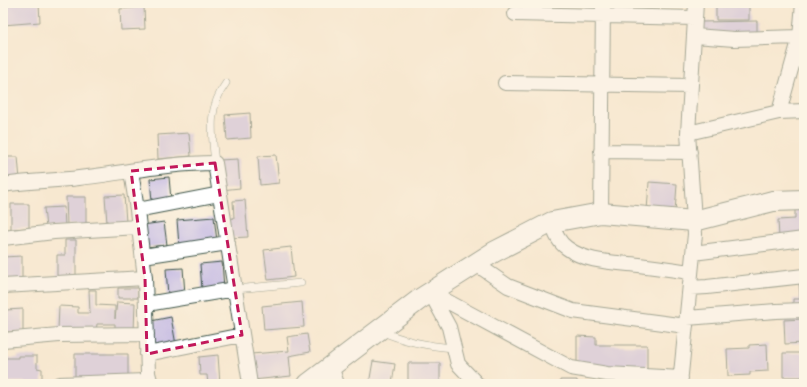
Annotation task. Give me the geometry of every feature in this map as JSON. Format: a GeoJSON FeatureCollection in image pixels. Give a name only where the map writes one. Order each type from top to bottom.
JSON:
{"type":"FeatureCollection","features":[{"type":"Feature","properties":{"kind":"street"},"geometry":{"type":"LineString","coordinates":[[430,292],[571,368],[607,374],[680,381],[695,234],[688,133],[696,3]]}},
{"type":"Feature","properties":{"kind":"street"},"geometry":{"type":"LineString","coordinates":[[779,112],[800,52],[803,3]]}},
{"type":"Feature","properties":{"kind":"street"},"geometry":{"type":"LineString","coordinates":[[515,14],[603,9],[695,18]]}},
{"type":"Feature","properties":{"kind":"street"},"geometry":{"type":"LineString","coordinates":[[601,213],[603,9]]}},
{"type":"Feature","properties":{"kind":"street"},"geometry":{"type":"LineString","coordinates":[[695,36],[734,39],[800,38]]}},
{"type":"Feature","properties":{"kind":"street"},"geometry":{"type":"LineString","coordinates":[[505,83],[691,86]]}},
{"type":"Feature","properties":{"kind":"street"},"geometry":{"type":"LineString","coordinates":[[688,133],[779,112],[804,111]]}},
{"type":"Feature","properties":{"kind":"street"},"geometry":{"type":"LineString","coordinates":[[601,151],[690,152]]}},
{"type":"Feature","properties":{"kind":"street"},"geometry":{"type":"LineString","coordinates":[[3,185],[19,182],[77,178],[162,166],[215,163],[250,384]]}},
{"type":"Feature","properties":{"kind":"street"},"geometry":{"type":"LineString","coordinates":[[131,171],[145,278],[147,304],[147,354],[150,384]]}},
{"type":"Feature","properties":{"kind":"street"},"geometry":{"type":"LineString","coordinates":[[137,210],[220,194]]}},
{"type":"Feature","properties":{"kind":"street"},"geometry":{"type":"LineString","coordinates":[[308,384],[334,375],[379,330],[430,292],[494,252],[552,222],[601,213],[694,221],[773,201],[804,200]]}},
{"type":"Feature","properties":{"kind":"street"},"geometry":{"type":"LineString","coordinates":[[552,222],[554,230],[562,244],[583,256],[606,261],[691,272]]}},
{"type":"Feature","properties":{"kind":"street"},"geometry":{"type":"LineString","coordinates":[[3,238],[54,232],[139,227]]}},
{"type":"Feature","properties":{"kind":"street"},"geometry":{"type":"LineString","coordinates":[[693,253],[804,239]]}},
{"type":"Feature","properties":{"kind":"street"},"geometry":{"type":"LineString","coordinates":[[143,256],[228,243]]}},
{"type":"Feature","properties":{"kind":"street"},"geometry":{"type":"LineString","coordinates":[[476,264],[508,286],[573,311],[686,322],[776,311],[804,310]]}},
{"type":"Feature","properties":{"kind":"street"},"geometry":{"type":"LineString","coordinates":[[690,288],[804,276]]}},
{"type":"Feature","properties":{"kind":"street"},"geometry":{"type":"LineString","coordinates":[[3,286],[145,278]]}},
{"type":"Feature","properties":{"kind":"street"},"geometry":{"type":"LineString","coordinates":[[147,304],[235,289]]}},
{"type":"Feature","properties":{"kind":"street"},"geometry":{"type":"LineString","coordinates":[[430,292],[448,327],[458,364],[477,384]]}},
{"type":"Feature","properties":{"kind":"street"},"geometry":{"type":"LineString","coordinates":[[3,340],[59,336],[147,334]]}},
{"type":"Feature","properties":{"kind":"street"},"geometry":{"type":"LineString","coordinates":[[147,354],[242,335]]}},
{"type":"Feature","properties":{"kind":"street"},"geometry":{"type":"LineString","coordinates":[[59,384],[146,381],[150,384]]}},
{"type":"Feature","properties":{"kind":"lane"},"geometry":{"type":"LineString","coordinates":[[215,163],[212,136],[213,112],[218,96],[226,83]]}},
{"type":"Feature","properties":{"kind":"lane"},"geometry":{"type":"LineString","coordinates":[[235,289],[301,283]]}},
{"type":"Feature","properties":{"kind":"lane"},"geometry":{"type":"LineString","coordinates":[[379,330],[400,340],[431,346],[454,348]]}},
{"type":"Feature","properties":{"kind":"highlighted area"},"geometry":{"type":"Polygon","coordinates":[[[215,163],[242,335],[147,354],[145,278],[131,171],[215,163]]]}},
{"type":"Feature","properties":{"kind":"building"},"geometry":{"type":"Polygon","coordinates":[[[3,3],[39,3],[40,22],[3,25],[3,3]]]}},
{"type":"Feature","properties":{"kind":"building"},"geometry":{"type":"Polygon","coordinates":[[[716,4],[749,4],[749,20],[716,20],[716,4]]]}},
{"type":"Feature","properties":{"kind":"building"},"geometry":{"type":"Polygon","coordinates":[[[144,7],[145,29],[121,30],[120,9],[144,7]]]}},
{"type":"Feature","properties":{"kind":"building"},"geometry":{"type":"Polygon","coordinates":[[[757,21],[757,32],[702,33],[701,22],[757,21]]]}},
{"type":"Feature","properties":{"kind":"building"},"geometry":{"type":"Polygon","coordinates":[[[250,113],[251,138],[227,140],[225,115],[250,113]]]}},
{"type":"Feature","properties":{"kind":"building"},"geometry":{"type":"Polygon","coordinates":[[[189,133],[191,156],[158,159],[157,135],[189,133]]]}},
{"type":"Feature","properties":{"kind":"building"},"geometry":{"type":"Polygon","coordinates":[[[276,155],[279,183],[260,185],[258,156],[276,155]]]}},
{"type":"Feature","properties":{"kind":"building"},"geometry":{"type":"Polygon","coordinates":[[[3,157],[18,157],[20,180],[3,181],[3,157]]]}},
{"type":"Feature","properties":{"kind":"building"},"geometry":{"type":"Polygon","coordinates":[[[238,159],[240,188],[221,190],[219,160],[238,159]]]}},
{"type":"Feature","properties":{"kind":"building"},"geometry":{"type":"Polygon","coordinates":[[[169,177],[171,200],[152,201],[150,179],[169,177]]]}},
{"type":"Feature","properties":{"kind":"building"},"geometry":{"type":"Polygon","coordinates":[[[649,182],[677,184],[675,212],[647,211],[649,182]]]}},
{"type":"Feature","properties":{"kind":"building"},"geometry":{"type":"Polygon","coordinates":[[[124,195],[126,222],[107,223],[105,196],[124,195]]]}},
{"type":"Feature","properties":{"kind":"building"},"geometry":{"type":"Polygon","coordinates":[[[66,197],[86,197],[86,225],[67,225],[66,197]]]}},
{"type":"Feature","properties":{"kind":"building"},"geometry":{"type":"Polygon","coordinates":[[[245,200],[248,237],[229,238],[227,219],[234,218],[233,201],[245,200]]]}},
{"type":"Feature","properties":{"kind":"building"},"geometry":{"type":"Polygon","coordinates":[[[11,204],[29,204],[29,228],[11,229],[11,204]]]}},
{"type":"Feature","properties":{"kind":"building"},"geometry":{"type":"Polygon","coordinates":[[[804,206],[804,235],[779,237],[778,220],[795,219],[795,207],[804,206]]]}},
{"type":"Feature","properties":{"kind":"building"},"geometry":{"type":"Polygon","coordinates":[[[64,207],[65,227],[46,228],[44,208],[64,207]]]}},
{"type":"Feature","properties":{"kind":"building"},"geometry":{"type":"Polygon","coordinates":[[[214,217],[217,241],[179,245],[177,220],[214,217]]]}},
{"type":"Feature","properties":{"kind":"building"},"geometry":{"type":"Polygon","coordinates":[[[164,222],[167,245],[146,247],[143,225],[164,222]]]}},
{"type":"Feature","properties":{"kind":"building"},"geometry":{"type":"Polygon","coordinates":[[[65,240],[76,240],[76,280],[57,279],[57,255],[65,255],[65,240]]]}},
{"type":"Feature","properties":{"kind":"building"},"geometry":{"type":"Polygon","coordinates":[[[291,247],[294,277],[268,280],[264,250],[291,247]]]}},
{"type":"Feature","properties":{"kind":"building"},"geometry":{"type":"Polygon","coordinates":[[[22,256],[22,282],[3,283],[3,257],[22,256]]]}},
{"type":"Feature","properties":{"kind":"building"},"geometry":{"type":"Polygon","coordinates":[[[222,262],[224,288],[202,289],[200,264],[222,262]]]}},
{"type":"Feature","properties":{"kind":"building"},"geometry":{"type":"Polygon","coordinates":[[[183,268],[185,294],[168,295],[166,269],[183,268]]]}},
{"type":"Feature","properties":{"kind":"building"},"geometry":{"type":"Polygon","coordinates":[[[799,281],[804,281],[804,306],[793,307],[793,299],[800,299],[799,281]]]}},
{"type":"Feature","properties":{"kind":"building"},"geometry":{"type":"Polygon","coordinates":[[[118,288],[138,288],[138,298],[118,298],[118,288]]]}},
{"type":"Feature","properties":{"kind":"building"},"geometry":{"type":"Polygon","coordinates":[[[89,290],[96,290],[96,305],[115,306],[115,319],[117,302],[135,303],[134,331],[115,330],[115,324],[97,324],[96,331],[58,330],[59,306],[78,307],[78,313],[90,313],[89,290]]]}},
{"type":"Feature","properties":{"kind":"building"},"geometry":{"type":"Polygon","coordinates":[[[302,302],[304,327],[264,330],[262,306],[302,302]]]}},
{"type":"Feature","properties":{"kind":"building"},"geometry":{"type":"Polygon","coordinates":[[[23,309],[23,332],[6,332],[6,310],[23,309]]]}},
{"type":"Feature","properties":{"kind":"building"},"geometry":{"type":"Polygon","coordinates":[[[171,317],[176,345],[151,349],[149,337],[154,336],[151,321],[171,317]]]}},
{"type":"Feature","properties":{"kind":"building"},"geometry":{"type":"Polygon","coordinates":[[[804,319],[804,343],[785,344],[784,320],[804,319]]]}},
{"type":"Feature","properties":{"kind":"building"},"geometry":{"type":"Polygon","coordinates":[[[307,334],[310,352],[289,356],[291,376],[253,380],[251,354],[289,351],[287,337],[307,334]]]}},
{"type":"Feature","properties":{"kind":"building"},"geometry":{"type":"Polygon","coordinates":[[[577,336],[596,337],[596,345],[647,345],[647,369],[577,369],[577,336]]]}},
{"type":"Feature","properties":{"kind":"building"},"geometry":{"type":"Polygon","coordinates":[[[767,344],[768,371],[750,372],[750,375],[728,376],[727,349],[749,348],[749,345],[767,344]]]}},
{"type":"Feature","properties":{"kind":"building"},"geometry":{"type":"Polygon","coordinates":[[[783,353],[804,353],[804,377],[783,377],[783,353]]]}},
{"type":"Feature","properties":{"kind":"building"},"geometry":{"type":"Polygon","coordinates":[[[75,354],[128,354],[128,379],[75,379],[75,354]]]}},
{"type":"Feature","properties":{"kind":"building"},"geometry":{"type":"Polygon","coordinates":[[[218,355],[220,384],[208,384],[207,375],[200,375],[199,357],[218,355]]]}},
{"type":"Feature","properties":{"kind":"building"},"geometry":{"type":"Polygon","coordinates":[[[18,356],[37,356],[37,368],[42,369],[42,382],[3,382],[3,358],[18,358],[18,356]]]}},
{"type":"Feature","properties":{"kind":"building"},"geometry":{"type":"Polygon","coordinates":[[[373,361],[395,364],[392,384],[369,384],[373,361]]]}},
{"type":"Feature","properties":{"kind":"building"},"geometry":{"type":"Polygon","coordinates":[[[408,363],[440,363],[440,384],[408,384],[408,363]]]}},
{"type":"Feature","properties":{"kind":"building"},"geometry":{"type":"Polygon","coordinates":[[[560,380],[577,380],[577,384],[560,384],[560,380]]]}}]}
